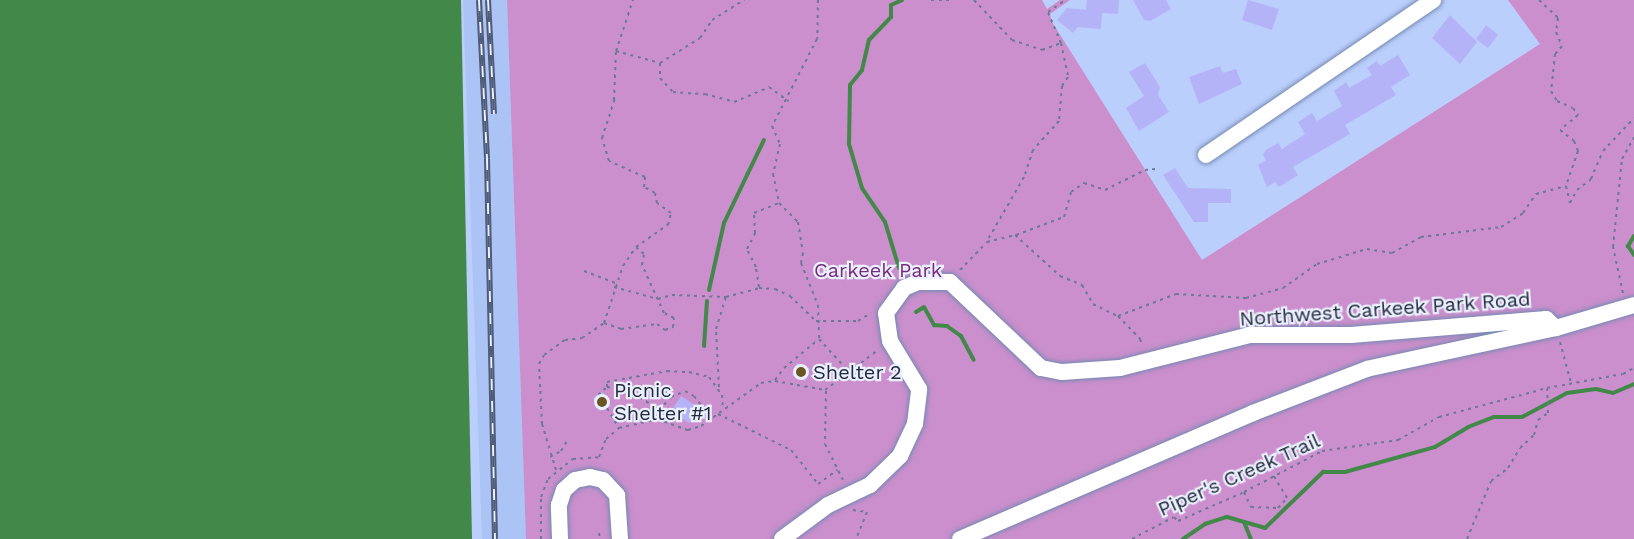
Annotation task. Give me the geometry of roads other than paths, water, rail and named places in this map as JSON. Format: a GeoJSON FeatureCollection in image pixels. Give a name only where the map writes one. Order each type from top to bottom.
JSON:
{"type":"FeatureCollection","features":[{"type":"Feature","properties":{"kind":"street"},"geometry":{"type":"LineString","coordinates":[[1206,155],[1434,0]]}},
{"type":"Feature","properties":{"kind":"street","name":"Northwest Carkeek Park Road"},"geometry":{"type":"LineString","coordinates":[[782,539],[828,504],[870,486],[900,456],[915,424],[920,400],[919,389],[890,341],[886,313],[892,300],[904,288],[935,279],[950,282],[966,293],[1041,368],[1062,372],[1120,368],[1249,335],[1351,334],[1546,319],[1556,328]]}},
{"type":"Feature","properties":{"kind":"street","name":"Northwest Carkeek Park Road"},"geometry":{"type":"LineString","coordinates":[[960,539],[1253,413],[1367,369],[1556,328],[1630,302]]}},
{"type":"Feature","properties":{"kind":"street"},"geometry":{"type":"LineString","coordinates":[[560,539],[559,505],[564,490],[575,480],[590,477],[609,484],[617,495],[620,539]]}},
{"type":"Feature","properties":{"kind":"waterway"},"geometry":{"type":"LineString","coordinates":[[899,268],[885,222],[862,188],[849,144],[850,85],[862,70],[869,40],[891,17],[891,5],[902,0]]}},
{"type":"Feature","properties":{"kind":"waterway"},"geometry":{"type":"LineString","coordinates":[[709,290],[724,223],[764,140]]}},
{"type":"Feature","properties":{"kind":"waterway"},"geometry":{"type":"LineString","coordinates":[[1634,236],[1628,246],[1634,255]]}},
{"type":"Feature","properties":{"kind":"waterway"},"geometry":{"type":"LineString","coordinates":[[704,346],[707,301]]}},
{"type":"Feature","properties":{"kind":"waterway"},"geometry":{"type":"LineString","coordinates":[[916,312],[924,307],[934,325],[947,326],[961,336],[974,360]]}},
{"type":"Feature","properties":{"kind":"waterway"},"geometry":{"type":"LineString","coordinates":[[1183,539],[1205,524],[1227,517],[1265,528],[1323,472],[1345,472],[1435,447],[1468,427],[1494,417],[1522,417],[1567,393],[1596,389],[1613,393],[1634,384]]}},
{"type":"Feature","properties":{"kind":"waterway"},"geometry":{"type":"LineString","coordinates":[[1244,522],[1251,539]]}},
{"type":"Feature","properties":{"kind":"railway"},"geometry":{"type":"LineString","coordinates":[[479,0],[487,159],[495,539]]}},
{"type":"Feature","properties":{"kind":"railway"},"geometry":{"type":"LineString","coordinates":[[488,0],[494,114]]}},
{"type":"Feature","properties":{"kind":"place","name":"Shelter 2"},"geometry":{"type":"Point","coordinates":[801,372]}},
{"type":"Feature","properties":{"kind":"place","name":"Picnic Shelter #1"},"geometry":{"type":"Point","coordinates":[602,402]}},
{"type":"Feature","properties":{"kind":"park label","name":"Carkeek Park"},"geometry":{"type":"Point","coordinates":[878,270]}}]}
